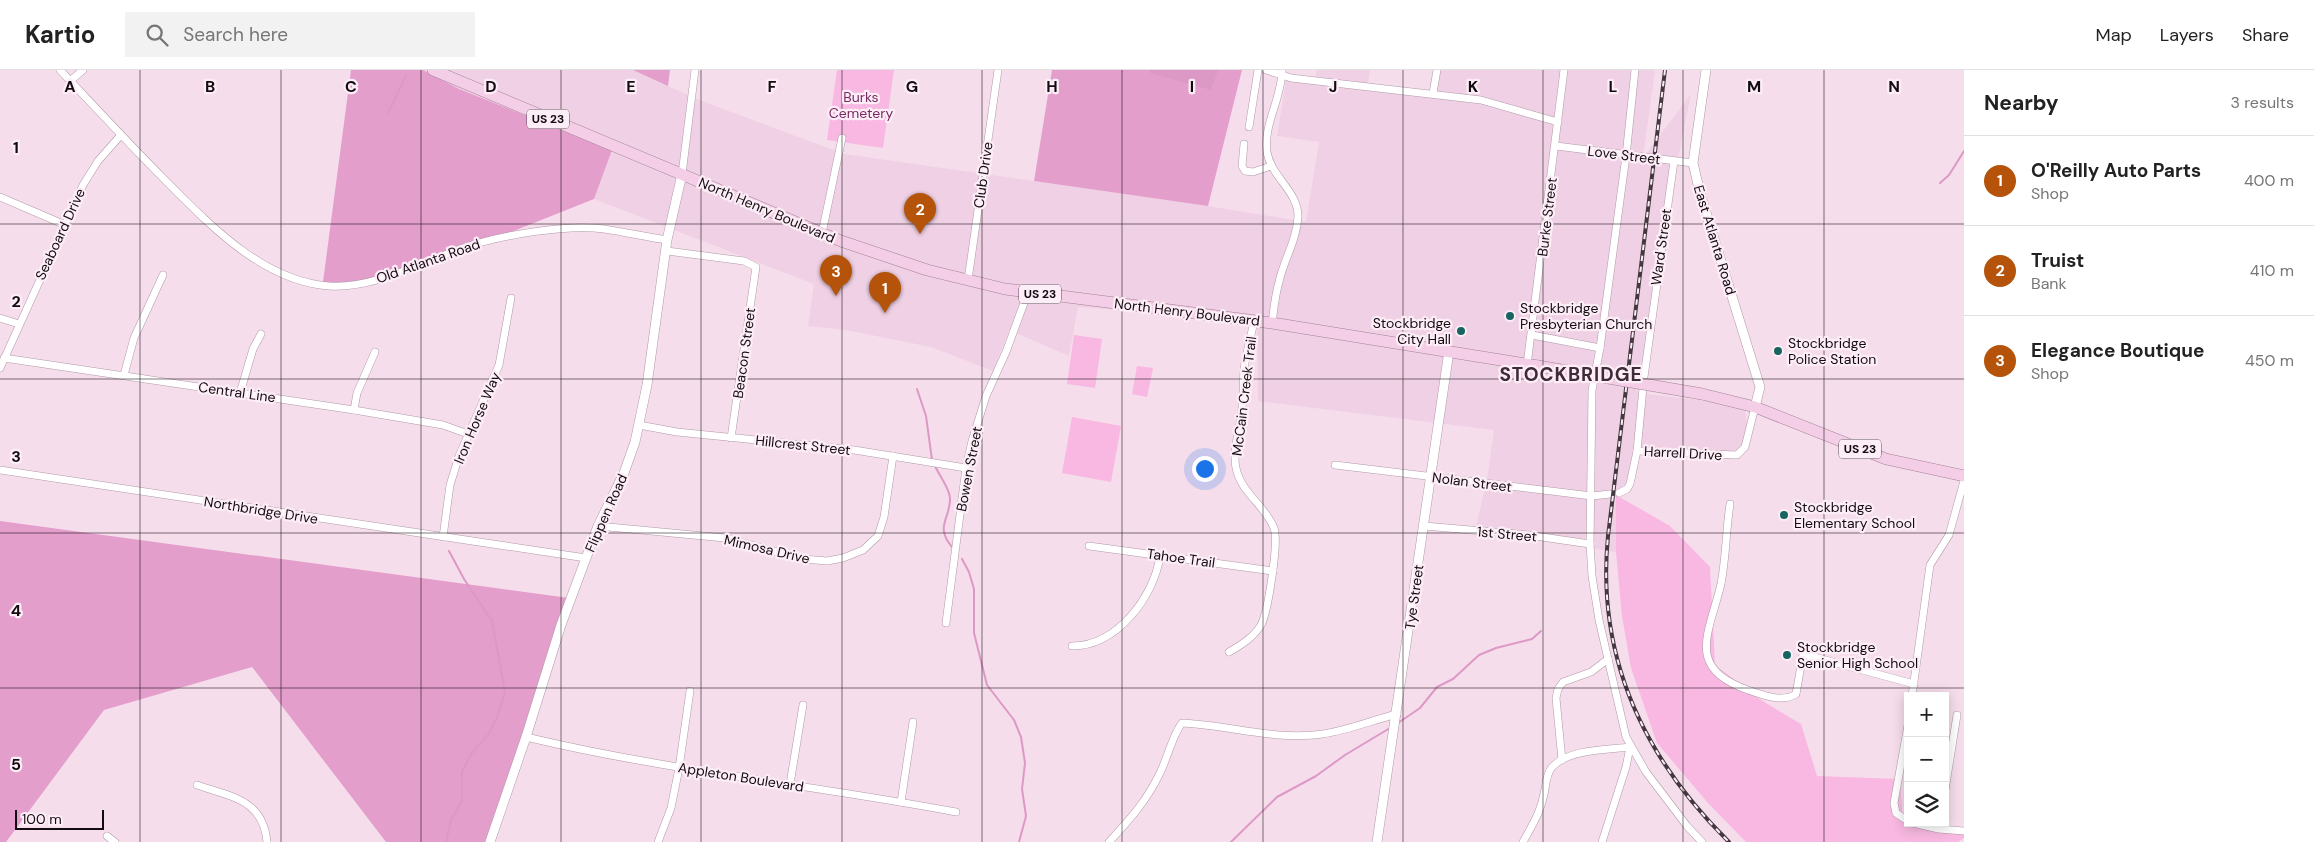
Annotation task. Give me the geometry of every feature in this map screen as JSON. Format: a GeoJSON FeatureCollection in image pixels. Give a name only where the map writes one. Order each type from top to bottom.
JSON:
{"type":"FeatureCollection","features":[{"type":"Feature","properties":{"kind":"highway","name":"North Henry Boulevard"},"geometry":{"type":"LineString","coordinates":[[433,70],[822,233],[900,261],[968,280],[1028,292],[1272,323],[1702,394],[1756,407],[1886,459],[1964,476]]}},
{"type":"Feature","properties":{"kind":"street","name":"Old Atlanta Road"},"geometry":{"type":"LineString","coordinates":[[60,70],[120,136],[198,212],[256,260],[290,277],[317,284],[344,286],[382,278],[492,240],[554,230],[603,229],[668,240]]}},
{"type":"Feature","properties":{"kind":"street"},"geometry":{"type":"LineString","coordinates":[[70,81],[83,70]]}},
{"type":"Feature","properties":{"kind":"street"},"geometry":{"type":"LineString","coordinates":[[682,174],[695,70]]}},
{"type":"Feature","properties":{"kind":"street","name":"Club Drive"},"geometry":{"type":"LineString","coordinates":[[968,280],[998,70]]}},
{"type":"Feature","properties":{"kind":"street"},"geometry":{"type":"LineString","coordinates":[[1249,127],[1258,70]]}},
{"type":"Feature","properties":{"kind":"street"},"geometry":{"type":"LineString","coordinates":[[1266,70],[1282,72],[1291,78],[1481,100],[1558,122]]}},
{"type":"Feature","properties":{"kind":"street"},"geometry":{"type":"LineString","coordinates":[[1433,93],[1437,70]]}},
{"type":"Feature","properties":{"kind":"street","name":"Burke Street"},"geometry":{"type":"LineString","coordinates":[[1533,365],[1532,335],[1564,70]]}},
{"type":"Feature","properties":{"kind":"street"},"geometry":{"type":"LineString","coordinates":[[1635,70],[1626,156],[1600,348],[1592,390],[1590,544],[1599,620],[1626,737],[1630,747],[1660,791],[1702,842]]}},
{"type":"Feature","properties":{"kind":"street","name":"East Atlanta Road"},"geometry":{"type":"LineString","coordinates":[[1706,70],[1693,163],[1700,192],[1760,387],[1756,407]]}},
{"type":"Feature","properties":{"kind":"street"},"geometry":{"type":"LineString","coordinates":[[1272,323],[1279,280],[1293,243],[1298,215],[1296,202],[1271,166],[1266,143],[1282,72]]}},
{"type":"Feature","properties":{"kind":"street","name":"Seaboard Drive"},"geometry":{"type":"LineString","coordinates":[[0,368],[63,224],[93,169],[120,136]]}},
{"type":"Feature","properties":{"kind":"street"},"geometry":{"type":"LineString","coordinates":[[822,233],[842,138]]}},
{"type":"Feature","properties":{"kind":"street"},"geometry":{"type":"LineString","coordinates":[[1244,144],[1242,166],[1245,171],[1253,172],[1271,166]]}},
{"type":"Feature","properties":{"kind":"street","name":"Love Street"},"geometry":{"type":"LineString","coordinates":[[1556,146],[1693,163]]}},
{"type":"Feature","properties":{"kind":"street","name":"Ward Street"},"geometry":{"type":"LineString","coordinates":[[1619,493],[1627,489],[1631,482],[1637,450],[1644,376],[1674,162]]}},
{"type":"Feature","properties":{"kind":"street","name":"Flippen Road"},"geometry":{"type":"LineString","coordinates":[[490,842],[526,737],[561,625],[598,526],[624,473],[639,425],[647,385],[668,240],[682,174]]}},
{"type":"Feature","properties":{"kind":"street"},"geometry":{"type":"LineString","coordinates":[[0,197],[63,224]]}},
{"type":"Feature","properties":{"kind":"street","name":"Beacon Street"},"geometry":{"type":"LineString","coordinates":[[667,251],[744,261],[756,268],[732,438]]}},
{"type":"Feature","properties":{"kind":"street"},"geometry":{"type":"LineString","coordinates":[[124,376],[134,338],[163,275]]}},
{"type":"Feature","properties":{"kind":"street","name":"Bowen Street"},"geometry":{"type":"LineString","coordinates":[[946,623],[966,468],[986,396],[1006,352],[1028,292]]}},
{"type":"Feature","properties":{"kind":"street","name":"Iron Horse Way"},"geometry":{"type":"LineString","coordinates":[[442,537],[450,485],[468,434],[499,365],[511,298]]}},
{"type":"Feature","properties":{"kind":"street"},"geometry":{"type":"LineString","coordinates":[[0,318],[19,324]]}},
{"type":"Feature","properties":{"kind":"street","name":"McCain Creek Trail"},"geometry":{"type":"LineString","coordinates":[[1229,652],[1245,643],[1262,623],[1273,571],[1276,541],[1275,530],[1265,512],[1246,491],[1236,467],[1235,450],[1242,408],[1244,367],[1254,321]]}},
{"type":"Feature","properties":{"kind":"street"},"geometry":{"type":"LineString","coordinates":[[240,393],[250,358],[261,334]]}},
{"type":"Feature","properties":{"kind":"street"},"geometry":{"type":"LineString","coordinates":[[1532,335],[1600,348]]}},
{"type":"Feature","properties":{"kind":"street","name":"Tye Street"},"geometry":{"type":"LineString","coordinates":[[1377,842],[1449,351]]}},
{"type":"Feature","properties":{"kind":"street"},"geometry":{"type":"LineString","coordinates":[[354,410],[357,393],[375,352]]}},
{"type":"Feature","properties":{"kind":"street","name":"Central Line"},"geometry":{"type":"LineString","coordinates":[[4,358],[354,410],[443,425],[468,434]]}},
{"type":"Feature","properties":{"kind":"street","name":"Harrell Drive"},"geometry":{"type":"LineString","coordinates":[[1637,450],[1737,455],[1745,447],[1756,407]]}},
{"type":"Feature","properties":{"kind":"street","name":"Hillcrest Street"},"geometry":{"type":"LineString","coordinates":[[639,425],[676,432],[854,450],[966,468]]}},
{"type":"Feature","properties":{"kind":"street","name":"Mimosa Drive"},"geometry":{"type":"LineString","coordinates":[[598,526],[725,538],[804,559],[828,561],[844,558],[863,550],[878,536],[884,517],[893,456]]}},
{"type":"Feature","properties":{"kind":"street","name":"Nolan Street"},"geometry":{"type":"LineString","coordinates":[[1335,465],[1592,496],[1610,494]]}},
{"type":"Feature","properties":{"kind":"street","name":"Northbridge Drive"},"geometry":{"type":"LineString","coordinates":[[0,470],[586,558]]}},
{"type":"Feature","properties":{"kind":"street"},"geometry":{"type":"LineString","coordinates":[[1913,692],[1930,565],[1949,535],[1964,481]]}},
{"type":"Feature","properties":{"kind":"street"},"geometry":{"type":"LineString","coordinates":[[1730,504],[1721,584],[1710,621],[1707,639],[1707,658],[1712,669],[1722,679],[1735,686],[1759,694],[1784,698],[1796,694],[1803,654],[1914,684]]}},
{"type":"Feature","properties":{"kind":"street","name":"1st Street"},"geometry":{"type":"LineString","coordinates":[[1424,526],[1528,535],[1590,544]]}},
{"type":"Feature","properties":{"kind":"street","name":"Tahoe Trail"},"geometry":{"type":"LineString","coordinates":[[1089,546],[1273,571]]}},
{"type":"Feature","properties":{"kind":"street"},"geometry":{"type":"LineString","coordinates":[[1072,646],[1090,644],[1103,639],[1123,626],[1150,587],[1158,571],[1160,556]]}},
{"type":"Feature","properties":{"kind":"street"},"geometry":{"type":"LineString","coordinates":[[1562,760],[1556,698],[1558,689],[1563,682],[1591,672],[1608,658]]}},
{"type":"Feature","properties":{"kind":"street"},"geometry":{"type":"LineString","coordinates":[[658,842],[671,808],[690,691]]}},
{"type":"Feature","properties":{"kind":"street"},"geometry":{"type":"LineString","coordinates":[[790,784],[803,705]]}},
{"type":"Feature","properties":{"kind":"street"},"geometry":{"type":"LineString","coordinates":[[1108,842],[1140,808],[1160,774],[1172,748],[1178,728],[1182,723],[1287,736],[1324,734],[1397,714]]}},
{"type":"Feature","properties":{"kind":"street"},"geometry":{"type":"LineString","coordinates":[[1946,782],[1956,715]]}},
{"type":"Feature","properties":{"kind":"street"},"geometry":{"type":"LineString","coordinates":[[901,802],[913,722]]}},
{"type":"Feature","properties":{"kind":"street","name":"Appleton Boulevard"},"geometry":{"type":"LineString","coordinates":[[526,737],[679,768],[790,784],[956,812]]}},
{"type":"Feature","properties":{"kind":"street"},"geometry":{"type":"LineString","coordinates":[[1904,818],[1896,813],[1894,803],[1906,737]]}},
{"type":"Feature","properties":{"kind":"street"},"geometry":{"type":"LineString","coordinates":[[1523,842],[1542,809],[1547,776],[1551,768],[1562,760],[1576,754],[1630,747]]}},
{"type":"Feature","properties":{"kind":"street"},"geometry":{"type":"LineString","coordinates":[[1602,842],[1626,766],[1630,747]]}},
{"type":"Feature","properties":{"kind":"street"},"geometry":{"type":"LineString","coordinates":[[197,785],[246,802],[261,816],[267,842]]}},
{"type":"Feature","properties":{"kind":"street"},"geometry":{"type":"LineString","coordinates":[[1944,827],[1964,831]]}},
{"type":"Feature","properties":{"kind":"street"},"geometry":{"type":"LineString","coordinates":[[107,836],[115,842]]}},
{"type":"Feature","properties":{"kind":"shaded area"},"geometry":{"type":"Polygon","coordinates":[[[351,70],[423,70],[459,89],[612,150],[594,199],[418,269],[360,284],[323,282],[351,70]]]}},
{"type":"Feature","properties":{"kind":"shaded area"},"geometry":{"type":"Polygon","coordinates":[[[423,70],[633,70],[694,98],[844,154],[1208,206],[1306,222],[1319,142],[1277,136],[1287,75],[1315,79],[1317,70],[1370,70],[1368,83],[1435,93],[1438,70],[1655,70],[1643,158],[1691,94],[1664,229],[1637,393],[1744,405],[1747,425],[1744,447],[1717,458],[1639,450],[1630,477],[1616,495],[1616,552],[1475,531],[1487,480],[1494,430],[1258,401],[1257,326],[1133,311],[1078,307],[1069,356],[1009,330],[993,371],[931,347],[846,330],[808,326],[814,284],[594,199],[612,150],[459,89],[423,70]]]}},
{"type":"Feature","properties":{"kind":"shaded area"},"geometry":{"type":"Polygon","coordinates":[[[633,70],[670,70],[668,86],[633,70]]]}},
{"type":"Feature","properties":{"kind":"shaded area"},"geometry":{"type":"Polygon","coordinates":[[[1052,70],[1242,70],[1208,206],[1034,181],[1052,70]]]}},
{"type":"Feature","properties":{"kind":"shaded area"},"geometry":{"type":"Polygon","coordinates":[[[1150,70],[1218,70],[1211,90],[1150,73],[1150,70]]]}},
{"type":"Feature","properties":{"kind":"shaded area"},"geometry":{"type":"Polygon","coordinates":[[[0,521],[569,598],[490,842],[386,842],[252,667],[104,710],[6,842],[0,842],[0,521]]]}},
{"type":"Feature","properties":{"kind":"green space","name":"Burks Cemetery"},"geometry":{"type":"Polygon","coordinates":[[[837,70],[894,70],[883,148],[827,140],[837,70]]]}},
{"type":"Feature","properties":{"kind":"green space"},"geometry":{"type":"Polygon","coordinates":[[[1074,335],[1102,339],[1095,388],[1067,384],[1074,335]]]}},
{"type":"Feature","properties":{"kind":"green space"},"geometry":{"type":"Polygon","coordinates":[[[1137,366],[1153,368],[1147,397],[1132,394],[1137,366]]]}},
{"type":"Feature","properties":{"kind":"green space"},"geometry":{"type":"Polygon","coordinates":[[[1072,417],[1121,426],[1111,482],[1062,473],[1072,417]]]}},
{"type":"Feature","properties":{"kind":"green space"},"geometry":{"type":"Polygon","coordinates":[[[1616,495],[1670,526],[1710,567],[1715,665],[1761,700],[1801,724],[1817,776],[1900,779],[1904,827],[1934,827],[1964,832],[1964,838],[1958,842],[1746,842],[1708,803],[1657,743],[1631,668],[1622,616],[1616,552],[1616,495]]]}},
{"type":"Feature","properties":{"kind":"waterway"},"geometry":{"type":"LineString","coordinates":[[388,113],[406,76]]}},
{"type":"Feature","properties":{"kind":"waterway"},"geometry":{"type":"LineString","coordinates":[[1940,183],[1949,175],[1964,151]]}},
{"type":"Feature","properties":{"kind":"waterway"},"geometry":{"type":"LineString","coordinates":[[917,389],[926,416],[932,460]]}},
{"type":"Feature","properties":{"kind":"waterway"},"geometry":{"type":"LineString","coordinates":[[935,466],[950,498],[944,533],[952,547]]}},
{"type":"Feature","properties":{"kind":"waterway"},"geometry":{"type":"LineString","coordinates":[[446,842],[451,820],[462,801],[462,772],[471,754],[488,735],[496,720],[505,692],[492,621],[464,579],[449,551]]}},
{"type":"Feature","properties":{"kind":"waterway"},"geometry":{"type":"LineString","coordinates":[[962,559],[969,572],[974,589],[974,633],[987,685],[1014,720],[1021,737],[1025,763],[1022,789],[1026,816],[1019,842]]}},
{"type":"Feature","properties":{"kind":"waterway"},"geometry":{"type":"LineString","coordinates":[[1398,723],[1420,708],[1437,687],[1453,679],[1479,655],[1496,648],[1532,639],[1541,631]]}},
{"type":"Feature","properties":{"kind":"waterway"},"geometry":{"type":"LineString","coordinates":[[1231,842],[1277,797],[1316,776],[1345,755],[1390,728]]}},
{"type":"Feature","properties":{"kind":"railway"},"geometry":{"type":"LineString","coordinates":[[1665,70],[1608,536],[1606,580],[1610,623],[1619,664],[1632,703],[1650,740],[1673,776],[1699,810],[1729,842]]}},
{"type":"Feature","properties":{"kind":"place","name":"Truist"},"geometry":{"type":"Point","coordinates":[920,234]}},
{"type":"Feature","properties":{"kind":"place","name":"Elegance Boutique"},"geometry":{"type":"Point","coordinates":[836,296]}},
{"type":"Feature","properties":{"kind":"place","name":"O'Reilly Auto Parts"},"geometry":{"type":"Point","coordinates":[885,313]}},
{"type":"Feature","properties":{"kind":"place","name":"Stockbridge Presbyterian Church"},"geometry":{"type":"Point","coordinates":[1510,316]}},
{"type":"Feature","properties":{"kind":"place","name":"Stockbridge City Hall"},"geometry":{"type":"Point","coordinates":[1461,331]}},
{"type":"Feature","properties":{"kind":"place","name":"Stockbridge Police Station"},"geometry":{"type":"Point","coordinates":[1778,351]}},
{"type":"Feature","properties":{"kind":"place","name":"Stockbridge Elementary School"},"geometry":{"type":"Point","coordinates":[1784,515]}},
{"type":"Feature","properties":{"kind":"place","name":"Stockbridge Senior High School"},"geometry":{"type":"Point","coordinates":[1787,655]}},
{"type":"Feature","properties":{"kind":"district","name":"STOCKBRIDGE"},"geometry":{"type":"Point","coordinates":[1571,374]}}]}
